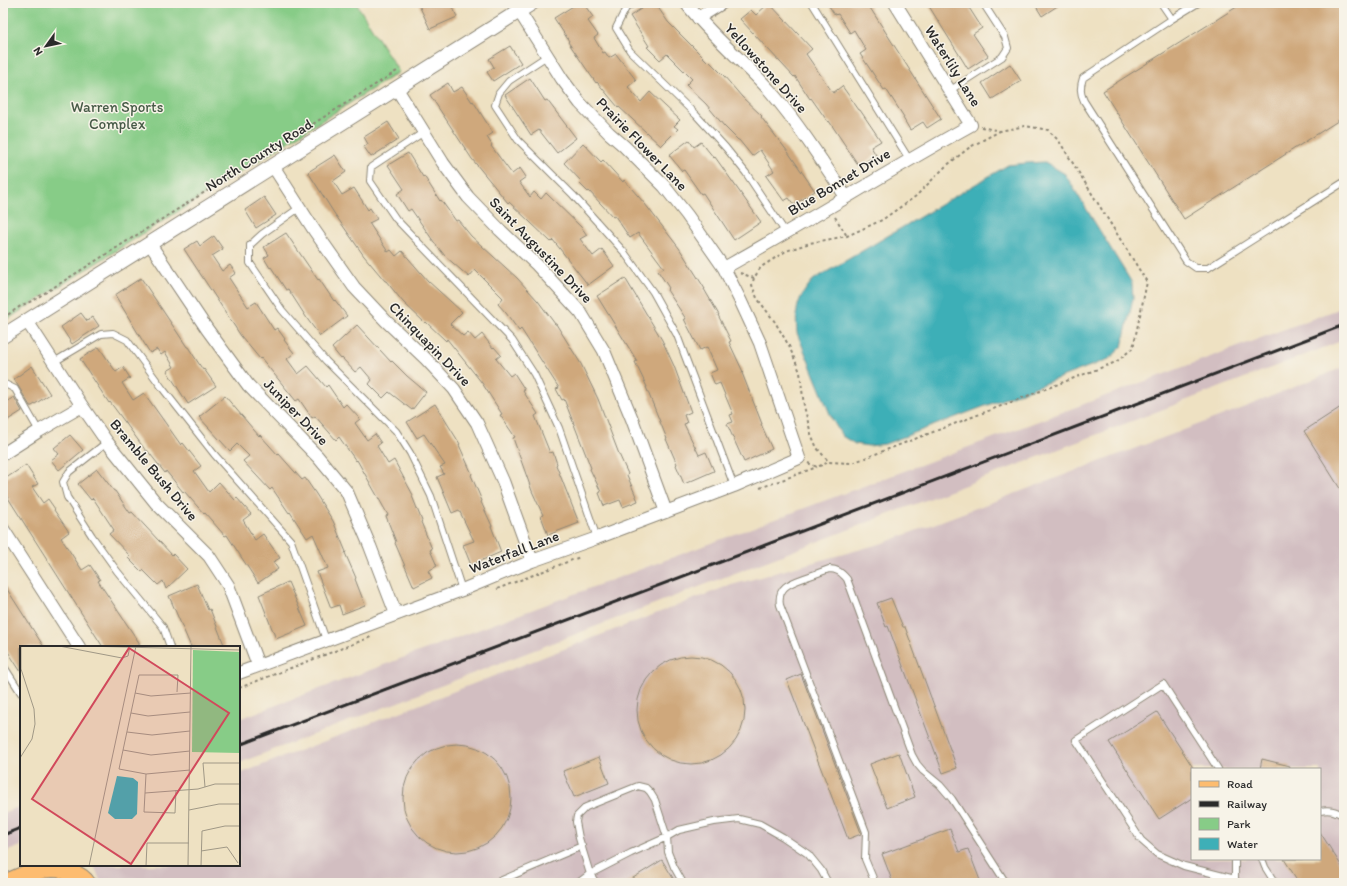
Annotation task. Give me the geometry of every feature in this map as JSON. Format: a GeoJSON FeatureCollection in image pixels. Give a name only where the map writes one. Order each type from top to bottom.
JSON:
{"type":"FeatureCollection","features":[{"type":"Feature","properties":{"kind":"main road"},"geometry":{"type":"LineString","coordinates":[[6,883],[41,869],[54,867],[70,871],[86,883]]}},
{"type":"Feature","properties":{"kind":"street","name":"North County Road"},"geometry":{"type":"LineString","coordinates":[[3,336],[532,3]]}},
{"type":"Feature","properties":{"kind":"street","name":"Yellowstone Drive"},"geometry":{"type":"LineString","coordinates":[[686,3],[698,18],[770,91],[805,136],[846,197]]}},
{"type":"Feature","properties":{"kind":"street"},"geometry":{"type":"LineString","coordinates":[[698,18],[722,3]]}},
{"type":"Feature","properties":{"kind":"street","name":"Waterlily Lane"},"geometry":{"type":"LineString","coordinates":[[895,3],[971,125]]}},
{"type":"Feature","properties":{"kind":"street","name":"Prairie Flower Lane"},"geometry":{"type":"LineString","coordinates":[[519,11],[562,79],[580,103],[664,186],[687,215],[724,268],[760,343],[799,458]]}},
{"type":"Feature","properties":{"kind":"street","name":"Saint Augustine Drive"},"geometry":{"type":"LineString","coordinates":[[397,88],[443,163],[468,197],[537,265],[581,313],[604,351],[632,419],[666,512]]}},
{"type":"Feature","properties":{"kind":"street","name":"Blue Bonnet Drive"},"geometry":{"type":"LineString","coordinates":[[724,268],[786,233],[909,159],[971,125]]}},
{"type":"Feature","properties":{"kind":"street","name":"Chinquapin Drive"},"geometry":{"type":"LineString","coordinates":[[273,166],[299,208],[354,288],[426,359],[454,389],[477,423],[503,481],[532,561]]}},
{"type":"Feature","properties":{"kind":"street","name":"Juniper Drive"},"geometry":{"type":"LineString","coordinates":[[150,244],[207,329],[248,385],[318,457],[347,492],[370,546],[396,614]]}},
{"type":"Feature","properties":{"kind":"street","name":"Bramble Bush Drive"},"geometry":{"type":"LineString","coordinates":[[27,321],[107,442],[156,503],[209,556],[228,585],[258,665]]}},
{"type":"Feature","properties":{"kind":"street"},"geometry":{"type":"LineString","coordinates":[[3,454],[82,406]]}},
{"type":"Feature","properties":{"kind":"street","name":"Waterfall Lane"},"geometry":{"type":"LineString","coordinates":[[240,673],[462,590],[532,561],[734,486],[799,458]]}},
{"type":"Feature","properties":{"kind":"street"},"geometry":{"type":"LineString","coordinates":[[3,529],[78,646]]}},
{"type":"Feature","properties":{"kind":"lane"},"geometry":{"type":"LineString","coordinates":[[634,3],[626,8],[616,28],[630,51],[696,115],[726,148],[746,173],[786,233]]}},
{"type":"Feature","properties":{"kind":"lane"},"geometry":{"type":"LineString","coordinates":[[812,3],[909,159]]}},
{"type":"Feature","properties":{"kind":"lane"},"geometry":{"type":"LineString","coordinates":[[949,91],[1002,57],[1008,48],[1005,38],[983,3]]}},
{"type":"Feature","properties":{"kind":"lane"},"geometry":{"type":"LineString","coordinates":[[1161,3],[1172,19]]}},
{"type":"Feature","properties":{"kind":"lane"},"geometry":{"type":"LineString","coordinates":[[1198,3],[1090,73],[1083,78],[1080,86],[1084,101],[1186,261],[1196,268],[1208,268],[1344,182]]}},
{"type":"Feature","properties":{"kind":"lane"},"geometry":{"type":"LineString","coordinates":[[547,56],[509,81],[499,93],[495,105],[518,140],[573,195],[619,246],[653,292],[677,336],[734,486]]}},
{"type":"Feature","properties":{"kind":"lane"},"geometry":{"type":"LineString","coordinates":[[424,132],[371,167],[370,182],[396,219],[512,340],[534,374],[560,428],[597,538]]}},
{"type":"Feature","properties":{"kind":"lane"},"geometry":{"type":"LineString","coordinates":[[299,208],[262,234],[250,245],[250,263],[282,310],[326,361],[396,431],[410,453],[431,496],[462,590]]}},
{"type":"Feature","properties":{"kind":"lane"},"geometry":{"type":"LineString","coordinates":[[54,362],[101,334],[113,333],[127,340],[214,454],[291,541],[326,640]]}},
{"type":"Feature","properties":{"kind":"lane"},"geometry":{"type":"LineString","coordinates":[[3,383],[15,389],[39,431]]}},
{"type":"Feature","properties":{"kind":"lane"},"geometry":{"type":"LineString","coordinates":[[107,442],[69,472],[63,482],[67,497],[117,571],[163,627],[170,646]]}},
{"type":"Feature","properties":{"kind":"lane"},"geometry":{"type":"LineString","coordinates":[[875,883],[866,859],[866,832],[780,605],[779,598],[781,592],[790,583],[829,569],[835,569],[841,572],[846,579],[912,755],[917,764],[945,790],[1006,883]]}},
{"type":"Feature","properties":{"kind":"lane"},"geometry":{"type":"LineString","coordinates":[[3,664],[20,690]]}},
{"type":"Feature","properties":{"kind":"lane"},"geometry":{"type":"LineString","coordinates":[[1217,768],[1163,684],[1076,740],[1142,840],[1157,854],[1184,866],[1236,881],[1235,860]]}},
{"type":"Feature","properties":{"kind":"lane"},"geometry":{"type":"LineString","coordinates":[[596,883],[590,874],[582,846],[576,822],[577,816],[586,808],[638,786],[646,788],[655,800],[667,837],[668,852],[683,883]]}},
{"type":"Feature","properties":{"kind":"lane"},"geometry":{"type":"LineString","coordinates":[[1321,811],[1328,809],[1338,812],[1344,816]]}},
{"type":"Feature","properties":{"kind":"lane"},"geometry":{"type":"LineString","coordinates":[[578,883],[590,874],[679,830],[714,822],[739,819],[760,824],[808,854],[821,870],[828,883]]}},
{"type":"Feature","properties":{"kind":"lane"},"geometry":{"type":"LineString","coordinates":[[495,883],[582,846]]}},
{"type":"Feature","properties":{"kind":"lane"},"geometry":{"type":"LineString","coordinates":[[1262,860],[1275,883]]}},
{"type":"Feature","properties":{"kind":"path"},"geometry":{"type":"LineString","coordinates":[[3,318],[397,71]]}},
{"type":"Feature","properties":{"kind":"path"},"geometry":{"type":"LineString","coordinates":[[971,125],[1000,131]]}},
{"type":"Feature","properties":{"kind":"path"},"geometry":{"type":"LineString","coordinates":[[757,490],[829,462],[852,463],[1116,362],[1133,348],[1147,282],[1059,141],[1048,130],[1025,126],[1000,131],[970,147],[946,166],[916,196],[882,220],[847,236],[810,243],[786,251],[761,267],[754,278],[752,285],[757,298],[775,322],[789,346],[800,372],[804,406],[811,434],[817,448],[829,462]]}},
{"type":"Feature","properties":{"kind":"path"},"geometry":{"type":"LineString","coordinates":[[829,207],[847,236]]}},
{"type":"Feature","properties":{"kind":"path"},"geometry":{"type":"LineString","coordinates":[[799,458],[817,467]]}},
{"type":"Feature","properties":{"kind":"path"},"geometry":{"type":"LineString","coordinates":[[496,590],[586,555]]}},
{"type":"Feature","properties":{"kind":"path"},"geometry":{"type":"LineString","coordinates":[[240,688],[376,635]]}},
{"type":"Feature","properties":{"kind":"shaded area"},"geometry":{"type":"Polygon","coordinates":[[[1344,307],[1344,340],[240,763],[240,719],[1344,307]]]}},
{"type":"Feature","properties":{"kind":"shaded area"},"geometry":{"type":"Polygon","coordinates":[[[1344,367],[1344,883],[101,883],[94,866],[240,866],[240,774],[728,586],[883,543],[1245,407],[1344,367]]]}},
{"type":"Feature","properties":{"kind":"shaded area"},"geometry":{"type":"Polygon","coordinates":[[[20,806],[20,846],[3,853],[3,813],[20,806]]]}},
{"type":"Feature","properties":{"kind":"green space","name":"Warren Sports Complex"},"geometry":{"type":"Polygon","coordinates":[[[3,3],[356,3],[399,72],[3,322],[3,3]]]}},
{"type":"Feature","properties":{"kind":"water"},"geometry":{"type":"Polygon","coordinates":[[[1045,162],[1065,174],[1132,283],[1133,299],[1122,347],[1109,359],[885,444],[869,446],[855,444],[842,436],[832,419],[797,333],[797,310],[803,293],[813,280],[1008,165],[1045,162]]]}},
{"type":"Feature","properties":{"kind":"building"},"geometry":{"type":"Polygon","coordinates":[[[418,3],[451,3],[457,17],[430,29],[418,3]]]}},
{"type":"Feature","properties":{"kind":"building"},"geometry":{"type":"Polygon","coordinates":[[[578,3],[583,3],[593,17],[588,21],[598,35],[594,38],[603,53],[605,52],[609,58],[616,54],[636,80],[628,87],[641,102],[650,92],[680,120],[674,126],[678,129],[661,146],[618,107],[597,82],[596,83],[568,42],[569,41],[554,18],[578,3]]]}},
{"type":"Feature","properties":{"kind":"building"},"geometry":{"type":"Polygon","coordinates":[[[650,3],[655,3],[668,22],[724,76],[742,97],[762,116],[761,117],[815,191],[794,205],[789,198],[784,201],[766,176],[774,171],[760,150],[752,156],[706,104],[686,85],[692,79],[667,54],[660,60],[647,47],[649,46],[630,16],[650,3]]]}},
{"type":"Feature","properties":{"kind":"building"},"geometry":{"type":"Polygon","coordinates":[[[769,3],[812,49],[806,54],[833,93],[842,86],[881,141],[871,147],[876,155],[859,166],[829,121],[828,122],[811,98],[810,99],[795,76],[794,77],[740,19],[751,10],[756,15],[769,3]]]}},
{"type":"Feature","properties":{"kind":"building"},"geometry":{"type":"Polygon","coordinates":[[[827,3],[867,3],[941,119],[927,128],[923,122],[910,130],[903,118],[904,117],[886,89],[884,90],[860,54],[866,50],[854,30],[850,33],[838,14],[835,15],[827,3]]]}},
{"type":"Feature","properties":{"kind":"building"},"geometry":{"type":"Polygon","coordinates":[[[927,3],[966,3],[982,28],[973,34],[988,56],[968,69],[927,3]]]}},
{"type":"Feature","properties":{"kind":"building"},"geometry":{"type":"Polygon","coordinates":[[[1034,3],[1062,3],[1042,16],[1034,3]]]}},
{"type":"Feature","properties":{"kind":"building"},"geometry":{"type":"Polygon","coordinates":[[[1243,3],[1344,3],[1344,117],[1184,219],[1103,91],[1243,3]]]}},
{"type":"Feature","properties":{"kind":"building"},"geometry":{"type":"Polygon","coordinates":[[[510,46],[521,63],[493,81],[487,72],[494,67],[489,59],[510,46]]]}},
{"type":"Feature","properties":{"kind":"building"},"geometry":{"type":"Polygon","coordinates":[[[1010,64],[1021,81],[992,99],[982,83],[1010,64]]]}},
{"type":"Feature","properties":{"kind":"building"},"geometry":{"type":"Polygon","coordinates":[[[530,78],[545,101],[547,100],[576,138],[557,153],[539,130],[531,135],[505,95],[530,78]]]}},
{"type":"Feature","properties":{"kind":"building"},"geometry":{"type":"Polygon","coordinates":[[[448,83],[453,92],[462,87],[472,102],[473,101],[493,133],[487,137],[492,145],[491,146],[512,174],[520,168],[526,177],[519,182],[530,197],[534,192],[541,199],[546,193],[581,227],[587,235],[580,239],[593,256],[602,249],[614,266],[588,285],[553,240],[551,242],[509,202],[508,203],[472,159],[430,95],[448,83]]]}},
{"type":"Feature","properties":{"kind":"building"},"geometry":{"type":"Polygon","coordinates":[[[388,122],[399,139],[371,157],[364,147],[368,144],[364,137],[388,122]]]}},
{"type":"Feature","properties":{"kind":"building"},"geometry":{"type":"Polygon","coordinates":[[[689,140],[694,147],[701,142],[714,158],[715,157],[761,222],[734,240],[703,193],[701,194],[684,170],[682,171],[669,155],[689,140]]]}},
{"type":"Feature","properties":{"kind":"building"},"geometry":{"type":"Polygon","coordinates":[[[583,143],[601,162],[603,160],[623,182],[624,180],[645,204],[679,248],[705,289],[731,341],[729,342],[743,372],[742,373],[761,424],[772,449],[744,462],[727,424],[733,422],[730,415],[733,414],[720,383],[715,385],[710,373],[717,370],[707,347],[700,350],[684,319],[686,319],[667,290],[669,288],[658,271],[664,268],[638,233],[630,238],[615,216],[613,217],[589,191],[588,192],[579,183],[581,181],[564,163],[583,143]]]}},
{"type":"Feature","properties":{"kind":"building"},"geometry":{"type":"Polygon","coordinates":[[[408,153],[423,177],[424,176],[440,201],[441,200],[456,221],[458,220],[471,236],[517,278],[556,324],[581,364],[598,399],[638,501],[623,507],[620,500],[604,506],[599,493],[601,492],[590,469],[591,468],[564,399],[562,400],[556,389],[559,388],[521,329],[519,331],[498,304],[503,298],[475,270],[469,277],[445,256],[411,209],[408,211],[397,194],[404,189],[388,165],[408,153]]]}},
{"type":"Feature","properties":{"kind":"building"},"geometry":{"type":"Polygon","coordinates":[[[335,155],[346,172],[333,181],[342,195],[354,188],[368,210],[370,208],[377,219],[369,223],[388,252],[391,250],[396,256],[402,251],[428,281],[462,312],[450,324],[463,336],[468,332],[475,340],[482,334],[493,348],[494,347],[501,355],[496,359],[510,376],[514,373],[525,390],[523,391],[538,414],[535,416],[550,453],[553,452],[556,465],[579,523],[548,535],[541,516],[543,515],[532,491],[513,438],[515,437],[500,415],[502,414],[482,383],[447,339],[446,341],[403,302],[364,256],[334,213],[308,172],[335,155]]]}},
{"type":"Feature","properties":{"kind":"building"},"geometry":{"type":"Polygon","coordinates":[[[264,197],[276,215],[256,228],[245,210],[264,197]]]}},
{"type":"Feature","properties":{"kind":"building"},"geometry":{"type":"Polygon","coordinates":[[[286,233],[318,280],[319,279],[334,301],[335,300],[347,316],[320,336],[288,289],[286,290],[264,258],[269,255],[264,247],[286,233]]]}},
{"type":"Feature","properties":{"kind":"building"},"geometry":{"type":"Polygon","coordinates":[[[214,236],[223,249],[212,256],[222,271],[230,265],[236,273],[229,278],[248,307],[256,302],[274,330],[277,328],[294,353],[287,359],[298,374],[308,366],[326,387],[328,385],[343,407],[346,404],[360,419],[355,423],[367,440],[375,434],[381,443],[377,446],[388,464],[394,460],[413,495],[412,496],[422,521],[421,522],[432,549],[430,550],[437,566],[428,571],[432,578],[414,587],[395,543],[396,542],[386,516],[388,515],[357,460],[356,461],[339,437],[336,440],[315,416],[312,418],[299,399],[296,401],[241,336],[184,249],[197,241],[200,246],[214,236]]]}},
{"type":"Feature","properties":{"kind":"building"},"geometry":{"type":"Polygon","coordinates":[[[141,278],[187,347],[216,386],[188,404],[167,371],[174,367],[165,352],[161,355],[157,349],[150,353],[115,295],[141,278]]]}},
{"type":"Feature","properties":{"kind":"building"},"geometry":{"type":"Polygon","coordinates":[[[625,278],[662,340],[674,366],[691,412],[684,415],[687,423],[684,424],[699,455],[706,452],[714,471],[684,484],[647,387],[635,362],[637,361],[597,296],[625,278]]]}},
{"type":"Feature","properties":{"kind":"building"},"geometry":{"type":"Polygon","coordinates":[[[81,313],[87,321],[93,317],[99,326],[72,344],[61,327],[81,313]]]}},
{"type":"Feature","properties":{"kind":"building"},"geometry":{"type":"Polygon","coordinates":[[[357,325],[391,362],[392,361],[426,392],[412,410],[389,392],[383,398],[369,384],[372,380],[361,367],[355,372],[332,348],[357,325]]]}},
{"type":"Feature","properties":{"kind":"building"},"geometry":{"type":"Polygon","coordinates":[[[99,347],[116,372],[123,367],[130,378],[122,383],[133,400],[144,393],[181,445],[183,443],[201,466],[194,471],[209,492],[219,482],[235,500],[237,498],[251,514],[243,520],[255,540],[263,534],[280,558],[273,562],[278,569],[258,583],[227,535],[225,536],[184,491],[183,492],[166,471],[165,473],[147,450],[146,451],[110,402],[109,403],[80,359],[99,347]]]}},
{"type":"Feature","properties":{"kind":"building"},"geometry":{"type":"Polygon","coordinates":[[[32,366],[50,394],[30,406],[14,379],[32,366]]]}},
{"type":"Feature","properties":{"kind":"building"},"geometry":{"type":"Polygon","coordinates":[[[225,396],[259,436],[260,435],[278,455],[279,454],[302,480],[305,478],[316,494],[333,521],[356,578],[355,579],[365,605],[342,614],[339,605],[331,608],[317,572],[328,568],[313,534],[307,538],[272,488],[270,490],[243,461],[249,456],[237,444],[230,451],[199,417],[225,396]]]}},
{"type":"Feature","properties":{"kind":"building"},"geometry":{"type":"Polygon","coordinates":[[[14,397],[22,411],[3,423],[3,404],[14,397]]]}},
{"type":"Feature","properties":{"kind":"building"},"geometry":{"type":"Polygon","coordinates":[[[435,404],[460,444],[459,445],[472,474],[471,475],[482,501],[481,502],[492,526],[501,552],[471,565],[463,545],[474,541],[459,510],[452,513],[437,477],[444,474],[440,467],[445,465],[424,434],[417,438],[407,422],[435,404]]]}},
{"type":"Feature","properties":{"kind":"building"},"geometry":{"type":"Polygon","coordinates":[[[1344,405],[1344,495],[1304,431],[1344,405]]]}},
{"type":"Feature","properties":{"kind":"building"},"geometry":{"type":"Polygon","coordinates":[[[70,435],[83,450],[59,470],[51,460],[59,454],[54,448],[70,435]]]}},
{"type":"Feature","properties":{"kind":"building"},"geometry":{"type":"Polygon","coordinates":[[[26,465],[38,484],[32,487],[43,503],[48,499],[69,532],[61,538],[82,570],[90,565],[100,580],[98,581],[140,644],[137,646],[102,646],[3,490],[3,480],[26,465]]]}},
{"type":"Feature","properties":{"kind":"building"},"geometry":{"type":"Polygon","coordinates":[[[97,469],[115,491],[130,513],[132,512],[187,569],[166,589],[163,581],[158,585],[128,558],[130,556],[109,534],[114,530],[93,498],[91,500],[78,484],[97,469]]]}},
{"type":"Feature","properties":{"kind":"building"},"geometry":{"type":"Polygon","coordinates":[[[288,582],[307,626],[276,639],[259,595],[288,582]]]}},
{"type":"Feature","properties":{"kind":"building"},"geometry":{"type":"Polygon","coordinates":[[[3,583],[43,646],[20,646],[20,670],[3,644],[3,583]]]}},
{"type":"Feature","properties":{"kind":"building"},"geometry":{"type":"Polygon","coordinates":[[[197,584],[208,610],[210,609],[225,646],[191,646],[169,596],[197,584]]]}},
{"type":"Feature","properties":{"kind":"building"},"geometry":{"type":"Polygon","coordinates":[[[891,598],[903,627],[905,627],[957,768],[943,773],[888,626],[886,627],[877,603],[891,598]]]}},
{"type":"Feature","properties":{"kind":"building"},"geometry":{"type":"Polygon","coordinates":[[[691,656],[712,660],[729,672],[741,689],[745,710],[741,731],[729,748],[712,760],[691,764],[670,760],[653,748],[641,731],[637,710],[641,689],[653,672],[670,660],[691,656]]]}},
{"type":"Feature","properties":{"kind":"building"},"geometry":{"type":"Polygon","coordinates":[[[801,674],[861,833],[848,839],[787,680],[801,674]]]}},
{"type":"Feature","properties":{"kind":"building"},"geometry":{"type":"Polygon","coordinates":[[[1157,712],[1192,766],[1191,799],[1159,819],[1109,742],[1157,712]]]}},
{"type":"Feature","properties":{"kind":"building"},"geometry":{"type":"Polygon","coordinates":[[[457,744],[478,748],[495,760],[507,777],[511,798],[507,819],[495,836],[478,848],[457,852],[436,848],[419,836],[407,819],[403,798],[407,777],[419,760],[436,748],[457,744]]]}},
{"type":"Feature","properties":{"kind":"building"},"geometry":{"type":"Polygon","coordinates":[[[899,753],[915,797],[887,808],[870,764],[899,753]]]}},
{"type":"Feature","properties":{"kind":"building"},"geometry":{"type":"Polygon","coordinates":[[[599,757],[609,783],[574,797],[563,771],[599,757]]]}},
{"type":"Feature","properties":{"kind":"building"},"geometry":{"type":"Polygon","coordinates":[[[1262,759],[1290,766],[1289,768],[1260,768],[1262,759]]]}},
{"type":"Feature","properties":{"kind":"building"},"geometry":{"type":"Polygon","coordinates":[[[950,829],[959,852],[968,849],[981,883],[893,883],[882,854],[950,829]]]}},
{"type":"Feature","properties":{"kind":"building"},"geometry":{"type":"Polygon","coordinates":[[[1321,834],[1344,870],[1344,883],[1299,883],[1285,860],[1321,860],[1321,834]]]}},
{"type":"Feature","properties":{"kind":"building"},"geometry":{"type":"Polygon","coordinates":[[[662,860],[676,883],[625,883],[662,860]]]}},
{"type":"Feature","properties":{"kind":"railway"},"geometry":{"type":"LineString","coordinates":[[240,745],[1344,325]]}},
{"type":"Feature","properties":{"kind":"railway"},"geometry":{"type":"LineString","coordinates":[[3,835],[20,828]]}}]}
